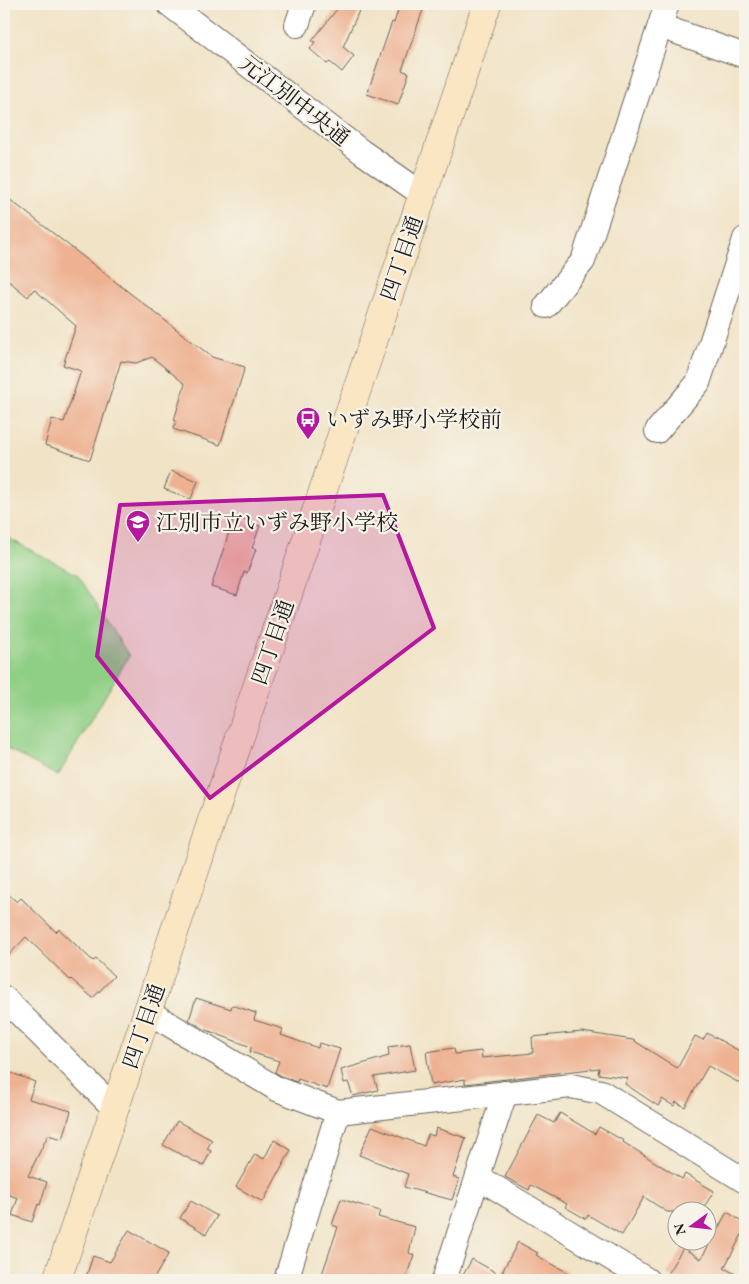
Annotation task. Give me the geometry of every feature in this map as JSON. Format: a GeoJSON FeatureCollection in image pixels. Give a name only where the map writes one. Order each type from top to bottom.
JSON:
{"type":"FeatureCollection","features":[{"type":"Feature","properties":{"kind":"street","name":"元江別中央通"},"geometry":{"type":"LineString","coordinates":[[169,4],[362,152],[422,194]]}},
{"type":"Feature","properties":{"kind":"street","name":"四丁目通"},"geometry":{"type":"LineString","coordinates":[[57,1280],[487,4]]}},
{"type":"Feature","properties":{"kind":"street"},"geometry":{"type":"LineString","coordinates":[[546,306],[583,261],[664,15],[745,56]]}},
{"type":"Feature","properties":{"kind":"street"},"geometry":{"type":"LineString","coordinates":[[657,431],[698,383],[745,239]]}},
{"type":"Feature","properties":{"kind":"street"},"geometry":{"type":"LineString","coordinates":[[4,998],[115,1109]]}},
{"type":"Feature","properties":{"kind":"street"},"geometry":{"type":"LineString","coordinates":[[147,1011],[277,1089],[338,1112],[571,1086],[601,1092],[745,1181]]}},
{"type":"Feature","properties":{"kind":"street"},"geometry":{"type":"LineString","coordinates":[[444,1280],[505,1093]]}},
{"type":"Feature","properties":{"kind":"street"},"geometry":{"type":"LineString","coordinates":[[286,1280],[338,1112]]}},
{"type":"Feature","properties":{"kind":"street"},"geometry":{"type":"LineString","coordinates":[[478,1177],[647,1280]]}},
{"type":"Feature","properties":{"kind":"highlighted area"},"geometry":{"type":"Polygon","coordinates":[[[383,495],[434,628],[210,798],[97,656],[120,505],[383,495]]]}},
{"type":"Feature","properties":{"kind":"green space"},"geometry":{"type":"Polygon","coordinates":[[[4,536],[78,575],[129,656],[58,776],[4,747],[4,536]]]}},
{"type":"Feature","properties":{"kind":"building"},"geometry":{"type":"Polygon","coordinates":[[[341,4],[362,4],[343,47],[354,56],[342,72],[330,62],[327,64],[310,49],[315,42],[312,41],[341,4]]]}},
{"type":"Feature","properties":{"kind":"building"},"geometry":{"type":"Polygon","coordinates":[[[400,4],[425,4],[402,70],[409,73],[398,105],[367,94],[400,4]]]}},
{"type":"Feature","properties":{"kind":"building"},"geometry":{"type":"Polygon","coordinates":[[[4,195],[212,357],[245,367],[220,445],[173,429],[185,384],[152,357],[136,363],[121,361],[90,460],[45,445],[52,419],[64,422],[81,371],[63,365],[76,326],[34,289],[28,297],[4,277],[4,195]]]}},
{"type":"Feature","properties":{"kind":"building"},"geometry":{"type":"Polygon","coordinates":[[[171,471],[198,481],[191,499],[164,489],[171,471]]]}},
{"type":"Feature","properties":{"kind":"building"},"geometry":{"type":"Polygon","coordinates":[[[234,517],[260,526],[252,548],[256,549],[247,573],[244,572],[237,595],[211,587],[234,517]]]}},
{"type":"Feature","properties":{"kind":"building"},"geometry":{"type":"Polygon","coordinates":[[[4,890],[17,902],[21,898],[56,932],[59,929],[93,961],[96,959],[114,976],[93,998],[70,980],[26,937],[4,960],[4,890]]]}},
{"type":"Feature","properties":{"kind":"building"},"geometry":{"type":"Polygon","coordinates":[[[196,998],[231,1009],[232,1005],[256,1013],[254,1020],[283,1029],[281,1035],[318,1048],[319,1043],[340,1049],[327,1089],[298,1079],[297,1082],[283,1077],[275,1072],[279,1061],[250,1052],[251,1047],[204,1029],[189,1020],[196,998]]]}},
{"type":"Feature","properties":{"kind":"building"},"geometry":{"type":"Polygon","coordinates":[[[582,1032],[633,1040],[677,1068],[695,1036],[703,1040],[707,1033],[745,1054],[745,1086],[708,1066],[685,1107],[676,1102],[674,1106],[662,1099],[658,1106],[625,1084],[628,1078],[598,1074],[599,1068],[465,1084],[465,1079],[431,1085],[426,1052],[454,1048],[455,1054],[481,1051],[482,1058],[533,1053],[532,1037],[582,1032]]]}},
{"type":"Feature","properties":{"kind":"building"},"geometry":{"type":"Polygon","coordinates":[[[410,1044],[415,1070],[374,1077],[378,1090],[353,1096],[348,1082],[344,1083],[341,1070],[389,1056],[388,1047],[410,1044]]]}},
{"type":"Feature","properties":{"kind":"building"},"geometry":{"type":"Polygon","coordinates":[[[9,1072],[35,1082],[29,1099],[71,1111],[63,1139],[48,1135],[28,1176],[47,1182],[40,1205],[38,1204],[32,1222],[12,1215],[18,1198],[4,1193],[4,1087],[9,1072]]]}},
{"type":"Feature","properties":{"kind":"building"},"geometry":{"type":"Polygon","coordinates":[[[560,1113],[595,1134],[599,1127],[682,1179],[685,1174],[714,1191],[707,1202],[666,1202],[666,1211],[644,1197],[622,1235],[588,1215],[586,1219],[565,1207],[567,1204],[531,1185],[529,1190],[505,1177],[538,1115],[554,1123],[560,1113]]]}},
{"type":"Feature","properties":{"kind":"building"},"geometry":{"type":"Polygon","coordinates":[[[177,1121],[212,1140],[207,1149],[211,1151],[203,1166],[163,1145],[177,1121]]]}},
{"type":"Feature","properties":{"kind":"building"},"geometry":{"type":"Polygon","coordinates":[[[372,1126],[424,1146],[428,1134],[434,1136],[436,1128],[466,1138],[453,1177],[459,1179],[452,1200],[404,1187],[408,1174],[359,1155],[372,1126]]]}},
{"type":"Feature","properties":{"kind":"building"},"geometry":{"type":"Polygon","coordinates":[[[274,1140],[291,1150],[263,1202],[236,1187],[255,1154],[264,1159],[274,1140]]]}},
{"type":"Feature","properties":{"kind":"building"},"geometry":{"type":"Polygon","coordinates":[[[341,1199],[380,1211],[378,1217],[415,1227],[409,1253],[414,1255],[405,1280],[320,1280],[338,1227],[332,1225],[341,1199]]]}},
{"type":"Feature","properties":{"kind":"building"},"geometry":{"type":"Polygon","coordinates":[[[191,1201],[217,1216],[206,1234],[180,1218],[191,1201]]]}},
{"type":"Feature","properties":{"kind":"building"},"geometry":{"type":"Polygon","coordinates":[[[727,1212],[745,1223],[745,1229],[724,1268],[745,1280],[677,1280],[667,1274],[681,1252],[690,1252],[701,1259],[705,1252],[716,1252],[716,1232],[727,1212]]]}},
{"type":"Feature","properties":{"kind":"building"},"geometry":{"type":"Polygon","coordinates":[[[129,1230],[169,1253],[153,1280],[85,1280],[93,1256],[110,1262],[129,1230]]]}},
{"type":"Feature","properties":{"kind":"building"},"geometry":{"type":"Polygon","coordinates":[[[518,1242],[538,1253],[536,1255],[581,1280],[516,1280],[502,1272],[518,1242]]]}},
{"type":"Feature","properties":{"kind":"building"},"geometry":{"type":"Polygon","coordinates":[[[472,1259],[509,1280],[475,1280],[462,1277],[472,1259]]]}},
{"type":"Feature","properties":{"kind":"place","name":"いずみ野小学校前"},"geometry":{"type":"Point","coordinates":[308,440]}},
{"type":"Feature","properties":{"kind":"place","name":"江別市立いずみ野小学校"},"geometry":{"type":"Point","coordinates":[138,543]}}]}
